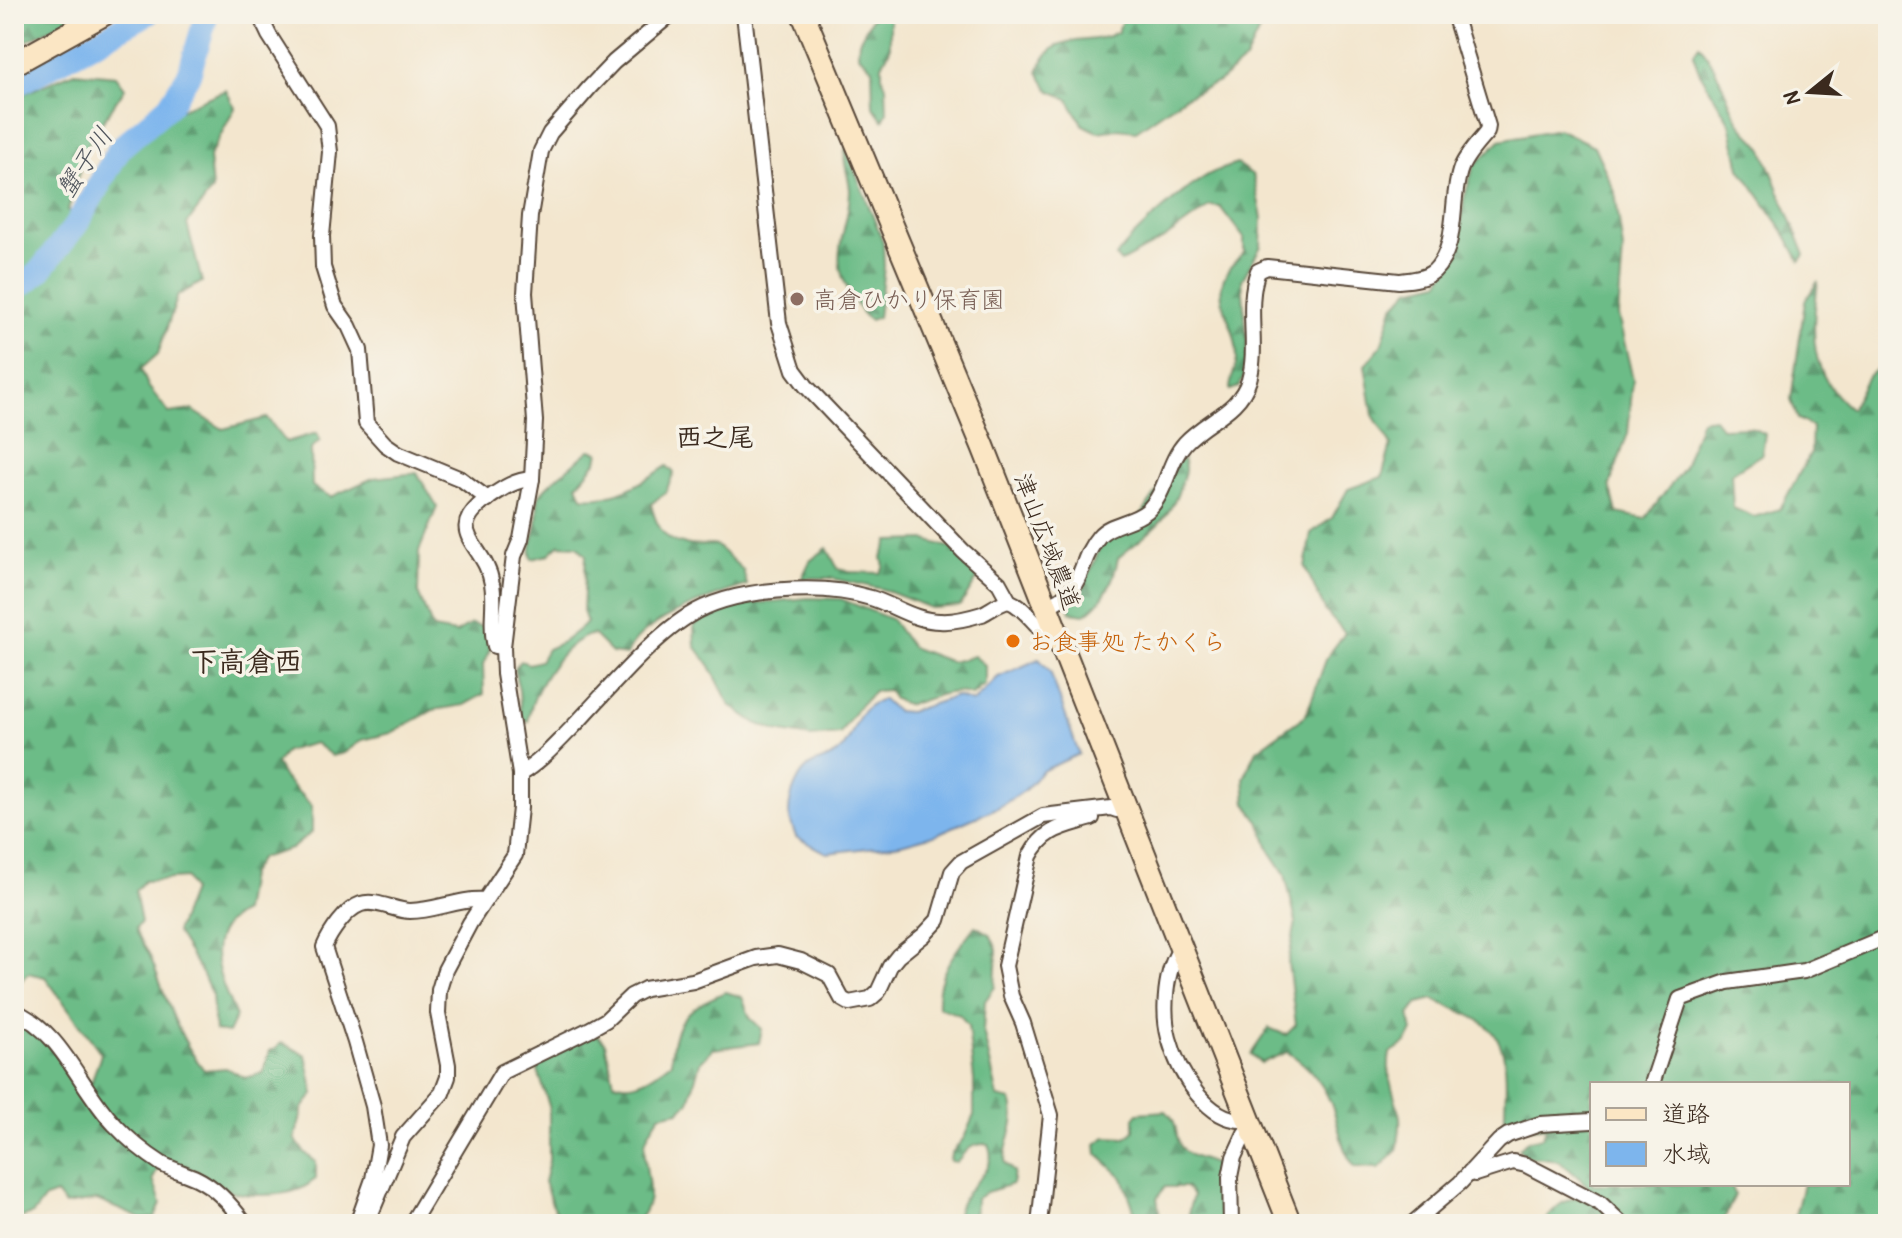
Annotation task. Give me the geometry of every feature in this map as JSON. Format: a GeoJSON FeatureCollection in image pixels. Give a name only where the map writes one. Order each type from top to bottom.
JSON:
{"type":"FeatureCollection","features":[{"type":"Feature","properties":{"kind":"street"},"geometry":{"type":"LineString","coordinates":[[14,64],[104,14]]}},
{"type":"Feature","properties":{"kind":"street"},"geometry":{"type":"LineString","coordinates":[[259,14],[327,126],[330,152],[322,236],[323,267],[331,296],[360,350],[366,423],[398,453],[461,479],[488,499]]}},
{"type":"Feature","properties":{"kind":"street"},"geometry":{"type":"LineString","coordinates":[[358,1224],[372,1211],[403,1137],[442,1093],[448,1077],[448,1065],[438,1013],[439,990],[445,970],[515,855],[520,774],[504,674],[503,647],[513,565],[532,479],[535,421],[525,293],[530,216],[541,151],[550,133],[590,87],[614,62],[671,14]]}},
{"type":"Feature","properties":{"kind":"street"},"geometry":{"type":"LineString","coordinates":[[744,14],[779,323],[794,370],[963,551],[999,583],[1009,601]]}},
{"type":"Feature","properties":{"kind":"street","name":"津山広域農道"},"geometry":{"type":"LineString","coordinates":[[803,14],[983,446],[1121,808],[1181,948],[1290,1224]]}},
{"type":"Feature","properties":{"kind":"street"},"geometry":{"type":"LineString","coordinates":[[935,14],[964,14]]}},
{"type":"Feature","properties":{"kind":"street"},"geometry":{"type":"LineString","coordinates":[[1046,606],[1072,591],[1098,537],[1138,518],[1157,499],[1184,444],[1241,398],[1249,379],[1252,303],[1258,271],[1267,267],[1399,281],[1419,279],[1434,272],[1444,255],[1451,230],[1455,192],[1462,166],[1487,132],[1488,126],[1454,14]]}},
{"type":"Feature","properties":{"kind":"street"},"geometry":{"type":"LineString","coordinates":[[503,647],[495,646],[490,630],[493,597],[489,571],[466,531],[465,521],[470,513],[515,481],[532,479]]}},
{"type":"Feature","properties":{"kind":"street"},"geometry":{"type":"LineString","coordinates":[[520,774],[548,753],[669,629],[708,605],[725,599],[791,591],[850,593],[871,598],[915,617],[939,621],[984,613],[1001,602],[1009,601],[1016,604],[1047,636],[1058,640]]}},
{"type":"Feature","properties":{"kind":"street"},"geometry":{"type":"LineString","coordinates":[[411,1224],[486,1095],[502,1072],[516,1063],[570,1041],[598,1025],[631,996],[645,989],[693,981],[756,958],[778,955],[801,961],[829,975],[842,999],[849,1003],[870,999],[878,992],[898,956],[938,920],[952,872],[961,862],[1043,816],[1121,808]]}},
{"type":"Feature","properties":{"kind":"street"},"geometry":{"type":"LineString","coordinates":[[1039,1224],[1051,1115],[1023,1023],[1007,983],[1005,966],[1030,856],[1038,841],[1048,832],[1121,808]]}},
{"type":"Feature","properties":{"kind":"street"},"geometry":{"type":"LineString","coordinates":[[358,1224],[373,1179],[379,1145],[373,1106],[359,1055],[324,947],[351,910],[361,904],[409,912],[472,899],[485,900]]}},
{"type":"Feature","properties":{"kind":"street"},"geometry":{"type":"LineString","coordinates":[[1653,1082],[1680,999],[1727,982],[1804,971],[1888,936]]}},
{"type":"Feature","properties":{"kind":"street"},"geometry":{"type":"LineString","coordinates":[[1181,948],[1169,969],[1167,1035],[1192,1087],[1212,1111],[1251,1125],[1234,1157],[1230,1177],[1231,1224]]}},
{"type":"Feature","properties":{"kind":"street"},"geometry":{"type":"LineString","coordinates":[[14,1011],[48,1034],[75,1068],[98,1106],[136,1144],[162,1164],[199,1180],[221,1196],[245,1224]]}},
{"type":"Feature","properties":{"kind":"street"},"geometry":{"type":"LineString","coordinates":[[1412,1224],[1470,1172],[1499,1141],[1525,1128],[1566,1121],[1590,1121]]}},
{"type":"Feature","properties":{"kind":"street"},"geometry":{"type":"LineString","coordinates":[[1470,1172],[1475,1174],[1513,1162],[1526,1165],[1601,1204],[1622,1224]]}},
{"type":"Feature","properties":{"kind":"green space"},"geometry":{"type":"Polygon","coordinates":[[[14,14],[81,14],[14,47],[14,14]]]}},
{"type":"Feature","properties":{"kind":"green space"},"geometry":{"type":"Polygon","coordinates":[[[874,14],[890,16],[890,49],[882,65],[887,112],[883,120],[873,106],[872,68],[858,54],[859,41],[874,14]]]}},
{"type":"Feature","properties":{"kind":"green space"},"geometry":{"type":"Polygon","coordinates":[[[1124,14],[1267,14],[1245,60],[1219,82],[1185,97],[1136,131],[1117,129],[1098,132],[1083,125],[1068,99],[1049,90],[1038,72],[1053,48],[1063,43],[1106,37],[1118,32],[1124,14]]]}},
{"type":"Feature","properties":{"kind":"green space"},"geometry":{"type":"Polygon","coordinates":[[[1699,45],[1716,72],[1738,120],[1763,150],[1805,255],[1800,261],[1783,230],[1740,168],[1730,123],[1699,71],[1693,54],[1699,45]]]}},
{"type":"Feature","properties":{"kind":"green space"},"geometry":{"type":"Polygon","coordinates":[[[74,72],[116,76],[125,88],[88,144],[68,210],[84,225],[122,162],[145,134],[159,123],[186,107],[226,90],[235,108],[209,157],[212,190],[187,224],[202,282],[178,295],[158,354],[141,369],[148,386],[169,413],[192,410],[223,429],[267,418],[286,442],[317,433],[320,440],[311,449],[312,486],[331,497],[373,478],[417,473],[437,507],[419,551],[418,593],[433,629],[456,633],[471,624],[484,627],[490,649],[483,665],[484,694],[464,705],[433,710],[391,733],[362,740],[344,753],[332,756],[315,743],[285,751],[276,764],[284,778],[312,806],[312,832],[291,849],[260,858],[249,875],[243,912],[229,921],[220,933],[217,946],[219,974],[236,1016],[228,1033],[215,1031],[212,996],[203,975],[176,932],[192,890],[186,878],[144,881],[135,891],[141,922],[136,928],[137,932],[179,1029],[204,1070],[226,1068],[245,1078],[263,1073],[270,1051],[282,1043],[306,1055],[314,1094],[303,1108],[295,1139],[316,1162],[316,1179],[293,1191],[252,1195],[226,1189],[195,1170],[170,1168],[157,1170],[153,1179],[161,1203],[155,1218],[142,1219],[97,1200],[65,1205],[56,1194],[45,1198],[33,1214],[14,1220],[14,1022],[50,1043],[92,1083],[101,1053],[45,977],[28,973],[14,989],[14,98],[74,72]]]}},
{"type":"Feature","properties":{"kind":"green space"},"geometry":{"type":"Polygon","coordinates":[[[1558,129],[1594,146],[1615,192],[1623,250],[1618,316],[1633,379],[1628,433],[1610,485],[1617,513],[1645,519],[1684,467],[1701,420],[1714,418],[1722,428],[1750,427],[1765,434],[1762,454],[1731,474],[1733,508],[1754,517],[1780,509],[1811,452],[1812,427],[1798,419],[1791,400],[1805,301],[1818,281],[1814,317],[1816,351],[1826,381],[1837,396],[1851,409],[1868,376],[1888,362],[1888,1224],[1793,1224],[1802,1186],[1850,1186],[1850,1082],[1590,1082],[1590,1186],[1732,1186],[1735,1195],[1722,1224],[1543,1224],[1560,1205],[1584,1196],[1588,1186],[1562,1163],[1526,1157],[1519,1149],[1527,1141],[1542,1137],[1547,1127],[1505,1128],[1504,1056],[1492,1031],[1475,1018],[1434,999],[1418,1003],[1409,1015],[1413,1031],[1406,1043],[1390,1053],[1389,1063],[1400,1118],[1397,1151],[1379,1168],[1355,1167],[1345,1149],[1328,1096],[1304,1064],[1287,1052],[1261,1063],[1251,1054],[1269,1028],[1286,1035],[1296,1025],[1288,963],[1296,922],[1285,874],[1270,851],[1259,821],[1246,803],[1244,778],[1257,750],[1306,715],[1327,657],[1345,633],[1326,612],[1305,567],[1311,533],[1332,518],[1348,489],[1382,477],[1391,445],[1373,415],[1365,365],[1381,346],[1393,307],[1410,289],[1439,282],[1458,255],[1464,199],[1474,166],[1500,140],[1558,129]]]}},
{"type":"Feature","properties":{"kind":"green space"},"geometry":{"type":"Polygon","coordinates":[[[846,148],[883,242],[884,267],[878,317],[870,320],[851,295],[840,267],[839,255],[850,191],[846,148]]]}},
{"type":"Feature","properties":{"kind":"green space"},"geometry":{"type":"Polygon","coordinates":[[[1237,164],[1253,175],[1262,218],[1261,246],[1242,280],[1247,342],[1245,374],[1239,387],[1230,390],[1237,359],[1236,343],[1221,292],[1230,267],[1244,253],[1244,238],[1220,207],[1210,206],[1164,239],[1121,262],[1116,257],[1146,224],[1189,188],[1212,173],[1237,164]]]}},
{"type":"Feature","properties":{"kind":"green space"},"geometry":{"type":"Polygon","coordinates":[[[590,450],[599,452],[597,461],[577,485],[582,497],[617,493],[667,466],[674,473],[665,493],[651,504],[660,528],[666,536],[682,544],[716,545],[743,570],[747,585],[661,620],[634,642],[627,655],[612,653],[593,634],[581,639],[550,669],[535,696],[528,722],[521,720],[514,669],[520,661],[529,664],[540,661],[547,649],[563,642],[587,623],[583,611],[586,555],[577,546],[559,545],[548,555],[532,559],[538,501],[547,487],[590,450]]]}},
{"type":"Feature","properties":{"kind":"green space"},"geometry":{"type":"Polygon","coordinates":[[[1183,459],[1183,478],[1170,509],[1148,534],[1118,558],[1111,582],[1098,603],[1085,614],[1071,612],[1067,602],[1084,587],[1099,550],[1109,536],[1135,524],[1176,464],[1183,459]]]}},
{"type":"Feature","properties":{"kind":"green space"},"geometry":{"type":"Polygon","coordinates":[[[926,540],[952,548],[979,576],[960,606],[931,608],[882,589],[830,578],[802,578],[810,561],[827,548],[838,569],[880,573],[884,566],[882,557],[889,541],[926,540]]]}},
{"type":"Feature","properties":{"kind":"green space"},"geometry":{"type":"Polygon","coordinates":[[[808,598],[841,599],[891,619],[911,647],[951,662],[974,656],[985,665],[985,684],[972,695],[948,693],[908,705],[894,699],[888,690],[874,691],[840,734],[810,737],[776,731],[756,723],[730,705],[710,666],[695,646],[694,626],[715,610],[808,598]]]}},
{"type":"Feature","properties":{"kind":"green space"},"geometry":{"type":"Polygon","coordinates":[[[975,926],[990,934],[997,950],[995,987],[985,1001],[983,1031],[998,1097],[1011,1100],[1013,1109],[1005,1163],[1014,1172],[1012,1184],[976,1199],[975,1224],[954,1224],[961,1202],[988,1167],[991,1153],[988,1144],[978,1145],[967,1150],[957,1162],[950,1161],[974,1115],[974,1080],[968,1026],[960,1015],[938,1007],[938,995],[948,964],[975,926]]]}},
{"type":"Feature","properties":{"kind":"green space"},"geometry":{"type":"Polygon","coordinates":[[[726,992],[742,997],[750,1018],[762,1029],[759,1043],[713,1049],[700,1062],[689,1102],[679,1111],[660,1115],[645,1144],[649,1196],[642,1215],[634,1224],[612,1224],[602,1218],[596,1224],[565,1224],[554,1209],[544,1182],[549,1161],[549,1106],[537,1067],[545,1055],[595,1033],[605,1043],[614,1082],[637,1083],[671,1062],[675,1035],[685,1016],[702,1003],[726,992]]]}},
{"type":"Feature","properties":{"kind":"green space"},"geometry":{"type":"Polygon","coordinates":[[[1166,1111],[1173,1120],[1184,1151],[1221,1168],[1222,1218],[1218,1224],[1189,1224],[1193,1196],[1186,1187],[1165,1187],[1157,1198],[1161,1224],[1122,1224],[1129,1220],[1134,1210],[1123,1178],[1097,1154],[1096,1144],[1106,1137],[1126,1138],[1134,1131],[1134,1118],[1138,1113],[1166,1111]]]}},
{"type":"Feature","properties":{"kind":"water"},"geometry":{"type":"Polygon","coordinates":[[[1039,659],[1050,671],[1079,754],[1042,771],[1025,790],[999,807],[937,834],[901,844],[827,853],[796,837],[789,813],[799,778],[808,767],[841,750],[866,708],[883,699],[896,711],[909,712],[956,696],[973,702],[998,677],[1039,659]]]}},
{"type":"Feature","properties":{"kind":"waterway"},"geometry":{"type":"LineString","coordinates":[[14,86],[147,14]]}},
{"type":"Feature","properties":{"kind":"waterway","name":"蟹子川"},"geometry":{"type":"LineString","coordinates":[[14,291],[38,273],[76,225],[120,148],[169,106],[189,74],[207,14]]}},
{"type":"Feature","properties":{"kind":"place","name":"高倉ひかり保育園"},"geometry":{"type":"Point","coordinates":[797,299]}},
{"type":"Feature","properties":{"kind":"place","name":"お食事処 たかくら"},"geometry":{"type":"Point","coordinates":[1013,641]}},
{"type":"Feature","properties":{"kind":"district","name":"西之尾"},"geometry":{"type":"Point","coordinates":[715,436]}},
{"type":"Feature","properties":{"kind":"district","name":"下高倉西"},"geometry":{"type":"Point","coordinates":[246,661]}}]}
